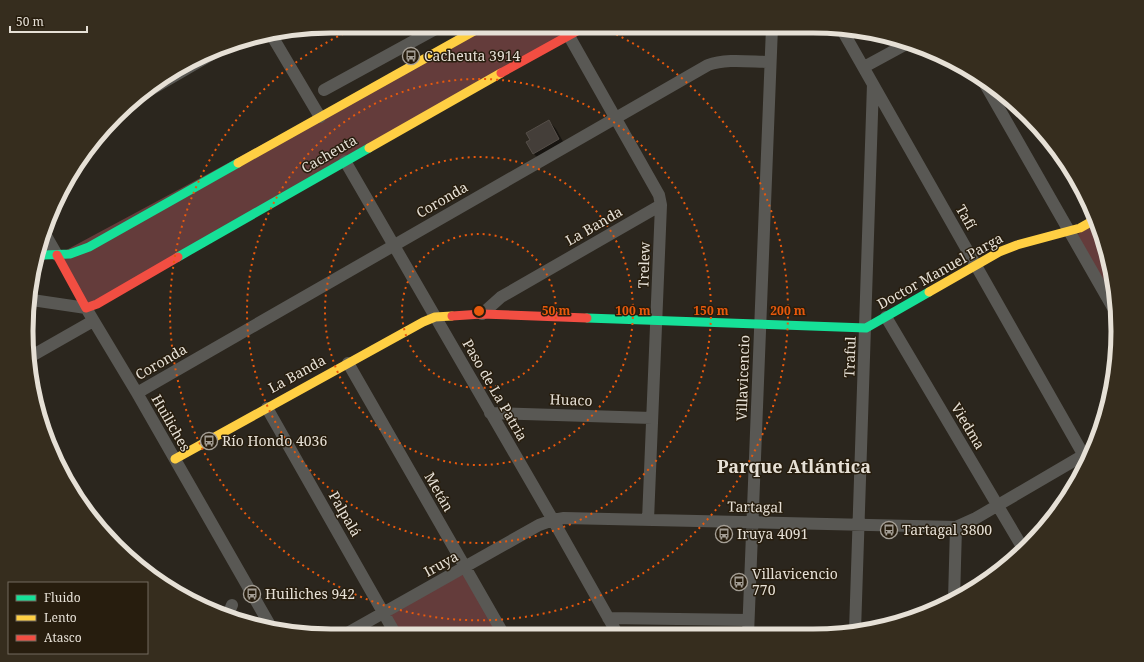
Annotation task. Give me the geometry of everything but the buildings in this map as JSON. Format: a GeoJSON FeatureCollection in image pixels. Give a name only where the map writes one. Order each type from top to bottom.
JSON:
{"type":"FeatureCollection","features":[{"type":"Feature","properties":{"kind":"street"},"geometry":{"type":"LineString","coordinates":[[324,90],[429,33]]}},
{"type":"Feature","properties":{"kind":"street"},"geometry":{"type":"LineString","coordinates":[[447,33],[453,43]]}},
{"type":"Feature","properties":{"kind":"street"},"geometry":{"type":"LineString","coordinates":[[43,255],[57,255],[70,253],[89,247],[471,33]]}},
{"type":"Feature","properties":{"kind":"street","name":"Cacheuta"},"geometry":{"type":"LineString","coordinates":[[86,308],[104,300],[345,161],[574,33]]}},
{"type":"Feature","properties":{"kind":"street","name":"Villavicencio"},"geometry":{"type":"LineString","coordinates":[[748,629],[772,33]]}},
{"type":"Feature","properties":{"kind":"street","name":"Tafí"},"geometry":{"type":"LineString","coordinates":[[845,35],[976,265],[1085,451]]}},
{"type":"Feature","properties":{"kind":"street","name":"Trelew"},"geometry":{"type":"LineString","coordinates":[[569,36],[659,195],[661,205],[648,520]]}},
{"type":"Feature","properties":{"kind":"street"},"geometry":{"type":"LineString","coordinates":[[274,39],[320,117]]}},
{"type":"Feature","properties":{"kind":"street"},"geometry":{"type":"LineString","coordinates":[[864,67],[901,47]]}},
{"type":"Feature","properties":{"kind":"street","name":"Coronda"},"geometry":{"type":"LineString","coordinates":[[137,393],[708,65],[715,62],[770,62]]}},
{"type":"Feature","properties":{"kind":"street","name":"Traful"},"geometry":{"type":"LineString","coordinates":[[855,625],[874,84]]}},
{"type":"Feature","properties":{"kind":"street"},"geometry":{"type":"LineString","coordinates":[[989,91],[1109,300]]}},
{"type":"Feature","properties":{"kind":"street","name":"Paso de La Patria"},"geometry":{"type":"LineString","coordinates":[[345,161],[614,629]]}},
{"type":"Feature","properties":{"kind":"street","name":"La Banda"},"geometry":{"type":"LineString","coordinates":[[482,314],[501,297],[661,205]]}},
{"type":"Feature","properties":{"kind":"street","name":"Doctor Manuel Parga"},"geometry":{"type":"LineString","coordinates":[[866,328],[1000,252],[1017,245],[1070,232],[1090,222]]}},
{"type":"Feature","properties":{"kind":"street","name":"Huiliches"},"geometry":{"type":"LineString","coordinates":[[48,239],[93,321],[137,393],[268,622]]}},
{"type":"Feature","properties":{"kind":"street"},"geometry":{"type":"LineString","coordinates":[[35,300],[86,308]]}},
{"type":"Feature","properties":{"kind":"street","name":"La Banda"},"geometry":{"type":"LineString","coordinates":[[175,459],[423,322],[435,318],[482,314],[866,328]]}},
{"type":"Feature","properties":{"kind":"street","name":"Viedma"},"geometry":{"type":"LineString","coordinates":[[886,317],[1021,545]]}},
{"type":"Feature","properties":{"kind":"street"},"geometry":{"type":"LineString","coordinates":[[34,354],[93,321]]}},
{"type":"Feature","properties":{"kind":"street","name":"Metán"},"geometry":{"type":"LineString","coordinates":[[348,363],[501,629]]}},
{"type":"Feature","properties":{"kind":"street","name":"Palpalá"},"geometry":{"type":"LineString","coordinates":[[267,408],[393,629]]}},
{"type":"Feature","properties":{"kind":"street","name":"Huaco"},"geometry":{"type":"LineString","coordinates":[[490,413],[652,418]]}},
{"type":"Feature","properties":{"kind":"street"},"geometry":{"type":"LineString","coordinates":[[954,593],[956,527],[1082,458]]}},
{"type":"Feature","properties":{"kind":"street","name":"Tartagal"},"geometry":{"type":"LineString","coordinates":[[553,520],[564,518],[956,527]]}},
{"type":"Feature","properties":{"kind":"street","name":"Iruya"},"geometry":{"type":"LineString","coordinates":[[355,629],[540,525],[553,520]]}},
{"type":"Feature","properties":{"kind":"street"},"geometry":{"type":"LineString","coordinates":[[230,611],[232,605]]}},
{"type":"Feature","properties":{"kind":"street"},"geometry":{"type":"LineString","coordinates":[[608,618],[748,620]]}},
{"type":"Feature","properties":{"kind":"shaded area"},"geometry":{"type":"Polygon","coordinates":[[[470,33],[574,33],[86,308],[57,255],[470,33]]]}},
{"type":"Feature","properties":{"kind":"shaded area"},"geometry":{"type":"Polygon","coordinates":[[[1092,226],[1101,254],[1108,289],[1076,235],[1092,226]]]}},
{"type":"Feature","properties":{"kind":"shaded area"},"geometry":{"type":"Polygon","coordinates":[[[465,573],[498,629],[397,629],[388,614],[465,573]]]}},
{"type":"Feature","properties":{"kind":"traffic: fast"},"geometry":{"type":"LineString","coordinates":[[178,257],[369,148]]}},
{"type":"Feature","properties":{"kind":"traffic: fast"},"geometry":{"type":"LineString","coordinates":[[43,255],[70,254],[89,247],[238,163]]}},
{"type":"Feature","properties":{"kind":"traffic: fast"},"geometry":{"type":"LineString","coordinates":[[587,318],[866,328],[929,292]]}},
{"type":"Feature","properties":{"kind":"traffic: slow"},"geometry":{"type":"LineString","coordinates":[[238,163],[470,33]]}},
{"type":"Feature","properties":{"kind":"traffic: slow"},"geometry":{"type":"LineString","coordinates":[[369,148],[501,73]]}},
{"type":"Feature","properties":{"kind":"traffic: slow"},"geometry":{"type":"LineString","coordinates":[[929,292],[999,252],[1017,245],[1080,228],[1090,222]]}},
{"type":"Feature","properties":{"kind":"traffic: slow"},"geometry":{"type":"LineString","coordinates":[[175,459],[423,322],[435,317],[452,316]]}},
{"type":"Feature","properties":{"kind":"traffic: jam"},"geometry":{"type":"LineString","coordinates":[[501,73],[573,33]]}},
{"type":"Feature","properties":{"kind":"traffic: jam"},"geometry":{"type":"LineString","coordinates":[[57,255],[86,308],[97,304],[178,257]]}},
{"type":"Feature","properties":{"kind":"traffic: jam"},"geometry":{"type":"LineString","coordinates":[[452,316],[482,314],[587,318]]}},
{"type":"Feature","properties":{"kind":"place","name":"Cacheuta 3914"},"geometry":{"type":"Point","coordinates":[411,56]}},
{"type":"Feature","properties":{"kind":"place","name":"Río Hondo 4036"},"geometry":{"type":"Point","coordinates":[209,441]}},
{"type":"Feature","properties":{"kind":"place","name":"Tartagal 3800"},"geometry":{"type":"Point","coordinates":[889,530]}},
{"type":"Feature","properties":{"kind":"place","name":"Iruya 4091"},"geometry":{"type":"Point","coordinates":[724,534]}},
{"type":"Feature","properties":{"kind":"place","name":"Villavicencio 770"},"geometry":{"type":"Point","coordinates":[739,582]}},
{"type":"Feature","properties":{"kind":"place","name":"Huiliches 942"},"geometry":{"type":"Point","coordinates":[252,594]}},
{"type":"Feature","properties":{"kind":"district","name":"Parque Atlántica"},"geometry":{"type":"Point","coordinates":[794,467]}}]}
